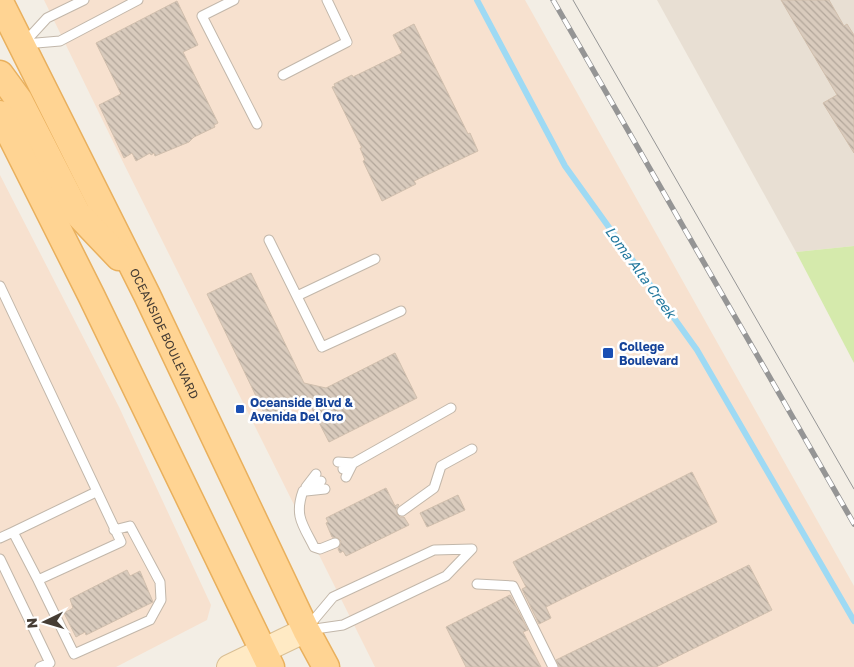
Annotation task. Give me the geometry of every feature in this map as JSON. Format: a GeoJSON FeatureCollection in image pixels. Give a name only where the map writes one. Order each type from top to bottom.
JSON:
{"type":"FeatureCollection","features":[{"type":"Feature","properties":{"kind":"main road","name":"OCEANSIDE BOULEVARD"},"geometry":{"type":"LineString","coordinates":[[0,2],[11,44],[138,278],[306,630],[326,667]]}},
{"type":"Feature","properties":{"kind":"main road"},"geometry":{"type":"LineString","coordinates":[[0,74],[19,100],[78,213],[138,278]]}},
{"type":"Feature","properties":{"kind":"main road"},"geometry":{"type":"LineString","coordinates":[[0,114],[91,294],[267,659]]}},
{"type":"Feature","properties":{"kind":"street"},"geometry":{"type":"LineString","coordinates":[[229,667],[267,659],[306,630]]}},
{"type":"Feature","properties":{"kind":"lane"},"geometry":{"type":"LineString","coordinates":[[11,44],[47,18],[84,0]]}},
{"type":"Feature","properties":{"kind":"lane"},"geometry":{"type":"LineString","coordinates":[[11,44],[60,41],[138,0]]}},
{"type":"Feature","properties":{"kind":"lane"},"geometry":{"type":"LineString","coordinates":[[234,0],[202,16],[257,124]]}},
{"type":"Feature","properties":{"kind":"lane"},"geometry":{"type":"LineString","coordinates":[[283,75],[347,42],[327,0]]}},
{"type":"Feature","properties":{"kind":"lane"},"geometry":{"type":"LineString","coordinates":[[269,240],[322,347],[401,311]]}},
{"type":"Feature","properties":{"kind":"lane"},"geometry":{"type":"LineString","coordinates":[[296,296],[375,259]]}},
{"type":"Feature","properties":{"kind":"lane"},"geometry":{"type":"LineString","coordinates":[[0,286],[121,542],[38,580]]}},
{"type":"Feature","properties":{"kind":"lane"},"geometry":{"type":"LineString","coordinates":[[354,463],[343,469],[451,408]]}},
{"type":"Feature","properties":{"kind":"lane"},"geometry":{"type":"LineString","coordinates":[[402,511],[434,488],[441,466],[472,449]]}},
{"type":"Feature","properties":{"kind":"lane"},"geometry":{"type":"LineString","coordinates":[[321,482],[303,491],[298,505],[300,519],[314,547],[320,549],[335,543]]}},
{"type":"Feature","properties":{"kind":"lane"},"geometry":{"type":"LineString","coordinates":[[0,538],[96,492]]}},
{"type":"Feature","properties":{"kind":"lane"},"geometry":{"type":"LineString","coordinates":[[14,532],[74,654],[150,620],[161,600],[160,582],[130,526],[114,530]]}},
{"type":"Feature","properties":{"kind":"lane"},"geometry":{"type":"LineString","coordinates":[[472,549],[446,576],[343,625],[306,630],[333,597],[434,550],[472,549]]}},
{"type":"Feature","properties":{"kind":"lane"},"geometry":{"type":"LineString","coordinates":[[0,559],[50,663],[40,667]]}},
{"type":"Feature","properties":{"kind":"lane"},"geometry":{"type":"LineString","coordinates":[[477,584],[513,586],[552,667]]}},
{"type":"Feature","properties":{"kind":"shaded area"},"geometry":{"type":"Polygon","coordinates":[[[44,0],[525,0],[854,586],[854,667],[375,667],[44,0]]]}},
{"type":"Feature","properties":{"kind":"shaded area"},"geometry":{"type":"Polygon","coordinates":[[[657,0],[854,0],[854,246],[796,252],[657,0]]]}},
{"type":"Feature","properties":{"kind":"shaded area"},"geometry":{"type":"Polygon","coordinates":[[[0,175],[119,407],[211,605],[207,620],[116,667],[0,667],[0,175]]]}},
{"type":"Feature","properties":{"kind":"green space"},"geometry":{"type":"Polygon","coordinates":[[[854,246],[854,363],[796,252],[854,246]]]}},
{"type":"Feature","properties":{"kind":"building"},"geometry":{"type":"Polygon","coordinates":[[[781,0],[829,0],[844,26],[847,24],[854,35],[854,153],[823,103],[837,95],[781,0]]]}},
{"type":"Feature","properties":{"kind":"building"},"geometry":{"type":"Polygon","coordinates":[[[177,1],[198,45],[183,52],[218,123],[214,125],[215,127],[194,137],[189,142],[155,156],[154,153],[151,155],[150,153],[136,161],[132,153],[124,158],[99,105],[121,94],[96,43],[177,1]]]}},
{"type":"Feature","properties":{"kind":"building"},"geometry":{"type":"Polygon","coordinates":[[[414,24],[478,151],[414,181],[416,184],[382,201],[363,161],[365,160],[360,148],[362,148],[332,87],[335,86],[334,84],[352,75],[353,77],[402,53],[393,35],[414,24]]]}},
{"type":"Feature","properties":{"kind":"building"},"geometry":{"type":"Polygon","coordinates":[[[251,273],[304,383],[326,388],[395,353],[417,398],[329,442],[311,407],[298,404],[267,419],[207,294],[251,273]]]}},
{"type":"Feature","properties":{"kind":"building"},"geometry":{"type":"Polygon","coordinates":[[[692,472],[717,522],[546,607],[551,618],[539,624],[522,589],[526,587],[513,562],[692,472]]]}},
{"type":"Feature","properties":{"kind":"building"},"geometry":{"type":"Polygon","coordinates":[[[386,488],[395,506],[399,505],[396,509],[397,514],[400,517],[404,517],[409,525],[346,556],[343,551],[340,553],[338,549],[341,541],[338,538],[332,537],[326,523],[328,522],[326,518],[386,488]]]}},
{"type":"Feature","properties":{"kind":"building"},"geometry":{"type":"Polygon","coordinates":[[[458,495],[465,510],[427,527],[420,513],[458,495]]]}},
{"type":"Feature","properties":{"kind":"building"},"geometry":{"type":"Polygon","coordinates":[[[749,565],[772,610],[656,667],[559,667],[556,660],[749,565]]]}},
{"type":"Feature","properties":{"kind":"building"},"geometry":{"type":"Polygon","coordinates":[[[127,570],[130,576],[140,571],[153,602],[86,635],[85,632],[76,637],[64,613],[73,608],[70,599],[127,570]]]}},
{"type":"Feature","properties":{"kind":"building"},"geometry":{"type":"Polygon","coordinates":[[[510,595],[528,630],[523,632],[541,667],[466,667],[446,627],[510,595]]]}},
{"type":"Feature","properties":{"kind":"waterway","name":"Loma Alta Creek"},"geometry":{"type":"LineString","coordinates":[[477,0],[565,166],[697,350],[854,621]]}},
{"type":"Feature","properties":{"kind":"tram line"},"geometry":{"type":"LineString","coordinates":[[573,0],[854,489]]}},
{"type":"Feature","properties":{"kind":"railway"},"geometry":{"type":"LineString","coordinates":[[553,0],[854,524]]}},
{"type":"Feature","properties":{"kind":"place","name":"College Boulevard"},"geometry":{"type":"Point","coordinates":[608,353]}},
{"type":"Feature","properties":{"kind":"place","name":"Oceanside Blvd & Avenida Del Oro"},"geometry":{"type":"Point","coordinates":[240,409]}}]}
